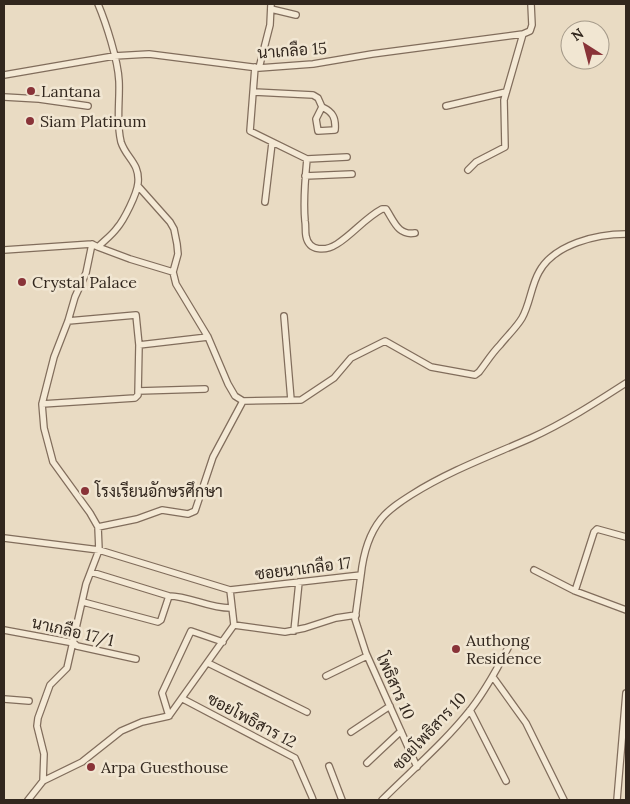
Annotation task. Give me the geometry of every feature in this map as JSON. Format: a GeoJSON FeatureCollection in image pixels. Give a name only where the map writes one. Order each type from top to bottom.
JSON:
{"type":"FeatureCollection","features":[{"type":"Feature","properties":{"kind":"street"},"geometry":{"type":"LineString","coordinates":[[43,781],[44,754],[37,726],[38,718],[50,684],[67,668],[86,584],[99,550],[98,527],[54,462],[44,428],[42,404],[54,357],[95,246],[118,228],[138,186],[138,174],[135,165],[122,145],[119,130],[119,79],[106,24],[98,4]]}},
{"type":"Feature","properties":{"kind":"street"},"geometry":{"type":"LineString","coordinates":[[468,170],[476,162],[505,147],[503,121],[506,92],[523,34],[530,31],[532,25],[531,4]]}},
{"type":"Feature","properties":{"kind":"street"},"geometry":{"type":"LineString","coordinates":[[296,15],[271,6],[270,25],[257,67],[250,131],[306,159],[347,157]]}},
{"type":"Feature","properties":{"kind":"street","name":"นาเกลือ 15"},"geometry":{"type":"LineString","coordinates":[[4,75],[114,56],[148,54],[257,67],[313,64],[372,54],[523,34]]}},
{"type":"Feature","properties":{"kind":"street"},"geometry":{"type":"LineString","coordinates":[[253,92],[313,95],[318,98],[322,107],[335,116],[335,130],[318,131],[316,119],[322,107]]}},
{"type":"Feature","properties":{"kind":"street"},"geometry":{"type":"LineString","coordinates":[[446,106],[506,92]]}},
{"type":"Feature","properties":{"kind":"street"},"geometry":{"type":"LineString","coordinates":[[4,97],[39,99],[88,106]]}},
{"type":"Feature","properties":{"kind":"street"},"geometry":{"type":"LineString","coordinates":[[265,202],[272,143]]}},
{"type":"Feature","properties":{"kind":"street"},"geometry":{"type":"LineString","coordinates":[[306,159],[305,234],[308,242],[313,247],[324,249],[335,245],[382,208],[386,209],[402,232],[408,234],[415,233]]}},
{"type":"Feature","properties":{"kind":"street"},"geometry":{"type":"LineString","coordinates":[[305,176],[352,174]]}},
{"type":"Feature","properties":{"kind":"street"},"geometry":{"type":"LineString","coordinates":[[138,186],[174,229],[178,254],[173,272],[176,284],[208,338],[228,384],[236,396],[243,401],[301,400],[334,378],[351,358],[385,341],[431,367],[475,375],[520,322],[538,272],[547,261],[572,245],[601,236],[626,234]]}},
{"type":"Feature","properties":{"kind":"street"},"geometry":{"type":"LineString","coordinates":[[4,250],[95,246],[173,272]]}},
{"type":"Feature","properties":{"kind":"street"},"geometry":{"type":"LineString","coordinates":[[42,404],[135,398],[138,391],[139,345],[136,315],[68,321]]}},
{"type":"Feature","properties":{"kind":"street"},"geometry":{"type":"LineString","coordinates":[[284,316],[291,400]]}},
{"type":"Feature","properties":{"kind":"street"},"geometry":{"type":"LineString","coordinates":[[139,345],[208,338]]}},
{"type":"Feature","properties":{"kind":"street","name":"ซอยนาเกลือ 17"},"geometry":{"type":"LineString","coordinates":[[4,538],[99,550],[230,590],[361,575],[362,564],[371,536],[381,519],[394,506],[442,476],[529,439],[566,420],[626,383]]}},
{"type":"Feature","properties":{"kind":"street"},"geometry":{"type":"LineString","coordinates":[[138,391],[205,389]]}},
{"type":"Feature","properties":{"kind":"street"},"geometry":{"type":"LineString","coordinates":[[98,527],[137,519],[162,510],[193,513],[213,456],[243,401]]}},
{"type":"Feature","properties":{"kind":"street"},"geometry":{"type":"LineString","coordinates":[[575,592],[594,532],[597,529],[626,537]]}},
{"type":"Feature","properties":{"kind":"street"},"geometry":{"type":"LineString","coordinates":[[534,570],[575,592],[626,610]]}},
{"type":"Feature","properties":{"kind":"street"},"geometry":{"type":"LineString","coordinates":[[91,572],[169,596],[232,608]]}},
{"type":"Feature","properties":{"kind":"street"},"geometry":{"type":"LineString","coordinates":[[234,625],[286,632],[323,621],[356,616],[361,575]]}},
{"type":"Feature","properties":{"kind":"street"},"geometry":{"type":"LineString","coordinates":[[294,631],[299,582]]}},
{"type":"Feature","properties":{"kind":"street"},"geometry":{"type":"LineString","coordinates":[[28,800],[43,781],[82,762],[121,731],[142,722],[169,716],[234,625],[230,590]]}},
{"type":"Feature","properties":{"kind":"street"},"geometry":{"type":"LineString","coordinates":[[82,602],[158,622],[161,620],[169,596]]}},
{"type":"Feature","properties":{"kind":"street","name":"โพธิสาร 10"},"geometry":{"type":"LineString","coordinates":[[356,616],[356,623],[367,656],[417,767]]}},
{"type":"Feature","properties":{"kind":"street","name":"นาเกลือ 17/1"},"geometry":{"type":"LineString","coordinates":[[4,630],[74,643],[78,646],[136,659]]}},
{"type":"Feature","properties":{"kind":"street"},"geometry":{"type":"LineString","coordinates":[[169,716],[162,693],[191,631],[223,642]]}},
{"type":"Feature","properties":{"kind":"street","name":"ซอยโพธิสาร 10"},"geometry":{"type":"LineString","coordinates":[[382,800],[417,767],[470,710],[493,677],[512,640]]}},
{"type":"Feature","properties":{"kind":"street"},"geometry":{"type":"LineString","coordinates":[[326,676],[367,656]]}},
{"type":"Feature","properties":{"kind":"street"},"geometry":{"type":"LineString","coordinates":[[208,663],[307,712]]}},
{"type":"Feature","properties":{"kind":"street"},"geometry":{"type":"LineString","coordinates":[[493,677],[526,723],[564,800]]}},
{"type":"Feature","properties":{"kind":"street"},"geometry":{"type":"LineString","coordinates":[[617,800],[626,693]]}},
{"type":"Feature","properties":{"kind":"street"},"geometry":{"type":"LineString","coordinates":[[4,699],[29,701]]}},
{"type":"Feature","properties":{"kind":"street","name":"ซอยโพธิสาร 12"},"geometry":{"type":"LineString","coordinates":[[182,699],[295,758],[312,800]]}},
{"type":"Feature","properties":{"kind":"street"},"geometry":{"type":"LineString","coordinates":[[352,732],[390,706]]}},
{"type":"Feature","properties":{"kind":"street"},"geometry":{"type":"LineString","coordinates":[[470,710],[506,781]]}},
{"type":"Feature","properties":{"kind":"street"},"geometry":{"type":"LineString","coordinates":[[367,763],[401,731]]}},
{"type":"Feature","properties":{"kind":"street"},"geometry":{"type":"LineString","coordinates":[[329,766],[342,800]]}},
{"type":"Feature","properties":{"kind":"place","name":"Lantana"},"geometry":{"type":"Point","coordinates":[31,91]}},
{"type":"Feature","properties":{"kind":"place","name":"Siam Platinum"},"geometry":{"type":"Point","coordinates":[30,121]}},
{"type":"Feature","properties":{"kind":"place","name":"Crystal Palace"},"geometry":{"type":"Point","coordinates":[22,282]}},
{"type":"Feature","properties":{"kind":"place","name":"โรงเรียนอักษรศึกษา"},"geometry":{"type":"Point","coordinates":[85,491]}},
{"type":"Feature","properties":{"kind":"place","name":"Authong Residence"},"geometry":{"type":"Point","coordinates":[456,649]}},
{"type":"Feature","properties":{"kind":"place","name":"Arpa Guesthouse"},"geometry":{"type":"Point","coordinates":[91,767]}}]}
